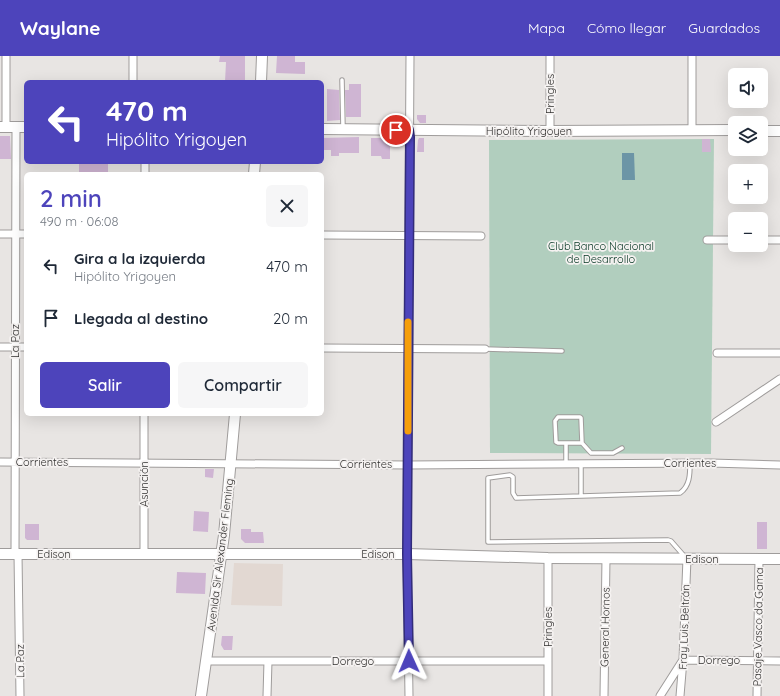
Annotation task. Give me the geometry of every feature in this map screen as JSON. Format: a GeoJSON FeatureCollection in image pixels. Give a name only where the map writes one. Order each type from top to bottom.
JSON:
{"type":"FeatureCollection","features":[{"type":"Feature","properties":{"kind":"street","name":"La Paz"},"geometry":{"type":"LineString","coordinates":[[6,56],[12,127],[16,234],[15,462],[20,696]]}},
{"type":"Feature","properties":{"kind":"street"},"geometry":{"type":"LineString","coordinates":[[133,56],[133,80]]}},
{"type":"Feature","properties":{"kind":"street"},"geometry":{"type":"LineString","coordinates":[[261,80],[262,56]]}},
{"type":"Feature","properties":{"kind":"street"},"geometry":{"type":"LineString","coordinates":[[409,696],[407,554],[410,56]]}},
{"type":"Feature","properties":{"kind":"street","name":"Pringles"},"geometry":{"type":"LineString","coordinates":[[550,56],[550,131]]}},
{"type":"Feature","properties":{"kind":"street"},"geometry":{"type":"LineString","coordinates":[[692,56],[692,130]]}},
{"type":"Feature","properties":{"kind":"street","name":"Hipólito Yrigoyen"},"geometry":{"type":"LineString","coordinates":[[324,129],[550,131],[728,130]]}},
{"type":"Feature","properties":{"kind":"street"},"geometry":{"type":"LineString","coordinates":[[768,130],[780,131]]}},
{"type":"Feature","properties":{"kind":"street"},"geometry":{"type":"LineString","coordinates":[[0,234],[24,234]]}},
{"type":"Feature","properties":{"kind":"street"},"geometry":{"type":"LineString","coordinates":[[324,235],[481,236]]}},
{"type":"Feature","properties":{"kind":"street"},"geometry":{"type":"LineString","coordinates":[[707,240],[728,240]]}},
{"type":"Feature","properties":{"kind":"street"},"geometry":{"type":"LineString","coordinates":[[768,240],[780,240]]}},
{"type":"Feature","properties":{"kind":"street"},"geometry":{"type":"LineString","coordinates":[[0,348],[24,348]]}},
{"type":"Feature","properties":{"kind":"street"},"geometry":{"type":"LineString","coordinates":[[324,348],[485,349]]}},
{"type":"Feature","properties":{"kind":"street"},"geometry":{"type":"LineString","coordinates":[[717,353],[780,353]]}},
{"type":"Feature","properties":{"kind":"street"},"geometry":{"type":"LineString","coordinates":[[716,422],[780,379]]}},
{"type":"Feature","properties":{"kind":"street","name":"Asunción"},"geometry":{"type":"LineString","coordinates":[[144,416],[144,555]]}},
{"type":"Feature","properties":{"kind":"street","name":"Avenida Sir Alexander Fleming"},"geometry":{"type":"LineString","coordinates":[[200,696],[221,553],[235,416]]}},
{"type":"Feature","properties":{"kind":"street","name":"Corrientes"},"geometry":{"type":"LineString","coordinates":[[0,462],[408,465],[690,463],[780,465]]}},
{"type":"Feature","properties":{"kind":"street","name":"Edison"},"geometry":{"type":"LineString","coordinates":[[0,554],[407,554],[548,558],[780,559]]}},
{"type":"Feature","properties":{"kind":"street","name":"Pringles"},"geometry":{"type":"LineString","coordinates":[[548,558],[548,696]]}},
{"type":"Feature","properties":{"kind":"street","name":"General Hornos"},"geometry":{"type":"LineString","coordinates":[[604,696],[606,558]]}},
{"type":"Feature","properties":{"kind":"street","name":"Fray Luis Beltrán"},"geometry":{"type":"LineString","coordinates":[[680,696],[683,660],[686,558]]}},
{"type":"Feature","properties":{"kind":"street","name":"Pasaje Vasco da Gama"},"geometry":{"type":"LineString","coordinates":[[757,696],[759,558]]}},
{"type":"Feature","properties":{"kind":"street"},"geometry":{"type":"LineString","coordinates":[[660,696],[683,660]]}},
{"type":"Feature","properties":{"kind":"street","name":"Dorrego"},"geometry":{"type":"LineString","coordinates":[[683,660],[780,661]]}},
{"type":"Feature","properties":{"kind":"street","name":"Dorrego"},"geometry":{"type":"LineString","coordinates":[[206,661],[548,661]]}},
{"type":"Feature","properties":{"kind":"street"},"geometry":{"type":"LineString","coordinates":[[268,661],[268,696]]}},
{"type":"Feature","properties":{"kind":"lane"},"geometry":{"type":"LineString","coordinates":[[342,80],[343,129]]}},
{"type":"Feature","properties":{"kind":"lane"},"geometry":{"type":"LineString","coordinates":[[485,349],[562,351]]}},
{"type":"Feature","properties":{"kind":"lane"},"geometry":{"type":"LineString","coordinates":[[582,443],[556,442],[555,421],[558,417],[580,416],[582,443],[591,453],[613,453],[622,448]]}},
{"type":"Feature","properties":{"kind":"lane"},"geometry":{"type":"LineString","coordinates":[[566,443],[566,464]]}},
{"type":"Feature","properties":{"kind":"lane"},"geometry":{"type":"LineString","coordinates":[[581,463],[581,496]]}},
{"type":"Feature","properties":{"kind":"lane"},"geometry":{"type":"LineString","coordinates":[[686,558],[671,541],[668,540],[488,542],[487,479],[489,477],[510,475],[513,477],[513,493],[516,498],[680,492],[684,490],[690,480],[690,463]]}},
{"type":"Feature","properties":{"kind":"shaded area"},"geometry":{"type":"Polygon","coordinates":[[[234,563],[283,564],[282,606],[231,605],[234,563]]]}},
{"type":"Feature","properties":{"kind":"green space","name":"Club Banco Nacional de Desarrollo"},"geometry":{"type":"Polygon","coordinates":[[[714,139],[711,454],[490,453],[489,140],[714,139]]]}},
{"type":"Feature","properties":{"kind":"water"},"geometry":{"type":"Polygon","coordinates":[[[622,153],[634,153],[635,180],[622,180],[622,153]]]}},
{"type":"Feature","properties":{"kind":"building"},"geometry":{"type":"Polygon","coordinates":[[[220,56],[245,56],[245,80],[225,80],[226,62],[219,62],[220,56]]]}},
{"type":"Feature","properties":{"kind":"building"},"geometry":{"type":"Polygon","coordinates":[[[277,56],[295,56],[295,62],[305,62],[305,74],[276,73],[277,56]]]}},
{"type":"Feature","properties":{"kind":"building"},"geometry":{"type":"Polygon","coordinates":[[[349,84],[361,84],[361,117],[346,117],[345,90],[349,90],[349,84]]]}},
{"type":"Feature","properties":{"kind":"building"},"geometry":{"type":"Polygon","coordinates":[[[327,89],[339,90],[340,120],[327,121],[327,89]]]}},
{"type":"Feature","properties":{"kind":"building"},"geometry":{"type":"Polygon","coordinates":[[[417,115],[426,115],[426,123],[420,123],[417,119],[417,115]]]}},
{"type":"Feature","properties":{"kind":"building"},"geometry":{"type":"Polygon","coordinates":[[[0,136],[10,136],[11,159],[0,159],[0,136]]]}},
{"type":"Feature","properties":{"kind":"building"},"geometry":{"type":"Polygon","coordinates":[[[359,137],[359,153],[339,153],[339,156],[331,156],[331,150],[324,150],[324,138],[359,137]]]}},
{"type":"Feature","properties":{"kind":"building"},"geometry":{"type":"Polygon","coordinates":[[[371,138],[390,138],[390,159],[382,159],[381,156],[371,156],[371,138]]]}},
{"type":"Feature","properties":{"kind":"building"},"geometry":{"type":"Polygon","coordinates":[[[419,138],[424,138],[424,152],[417,152],[419,138]]]}},
{"type":"Feature","properties":{"kind":"building"},"geometry":{"type":"Polygon","coordinates":[[[702,139],[710,139],[711,152],[702,152],[702,139]]]}},
{"type":"Feature","properties":{"kind":"building"},"geometry":{"type":"Polygon","coordinates":[[[79,164],[108,164],[108,172],[79,172],[79,164]]]}},
{"type":"Feature","properties":{"kind":"building"},"geometry":{"type":"Polygon","coordinates":[[[205,469],[214,469],[213,478],[205,477],[205,469]]]}},
{"type":"Feature","properties":{"kind":"building"},"geometry":{"type":"Polygon","coordinates":[[[194,511],[209,512],[208,532],[193,531],[194,511]]]}},
{"type":"Feature","properties":{"kind":"building"},"geometry":{"type":"Polygon","coordinates":[[[757,522],[767,522],[767,549],[757,549],[757,522]]]}},
{"type":"Feature","properties":{"kind":"building"},"geometry":{"type":"Polygon","coordinates":[[[25,524],[39,524],[39,540],[27,540],[25,538],[25,524]]]}},
{"type":"Feature","properties":{"kind":"building"},"geometry":{"type":"Polygon","coordinates":[[[241,529],[251,529],[251,532],[263,532],[264,543],[245,543],[241,539],[241,529]]]}},
{"type":"Feature","properties":{"kind":"building"},"geometry":{"type":"Polygon","coordinates":[[[177,572],[206,573],[205,594],[176,593],[177,572]]]}},
{"type":"Feature","properties":{"kind":"building"},"geometry":{"type":"Polygon","coordinates":[[[222,636],[233,636],[232,650],[224,650],[221,645],[222,636]]]}},
{"type":"Feature","properties":{"kind":"slow traffic"},"geometry":{"type":"LineString","coordinates":[[408,322],[408,431]]}},
{"type":"Feature","properties":{"kind":"route"},"geometry":{"type":"LineString","coordinates":[[396,130],[409,130],[410,137],[407,554],[409,661]]}}]}
